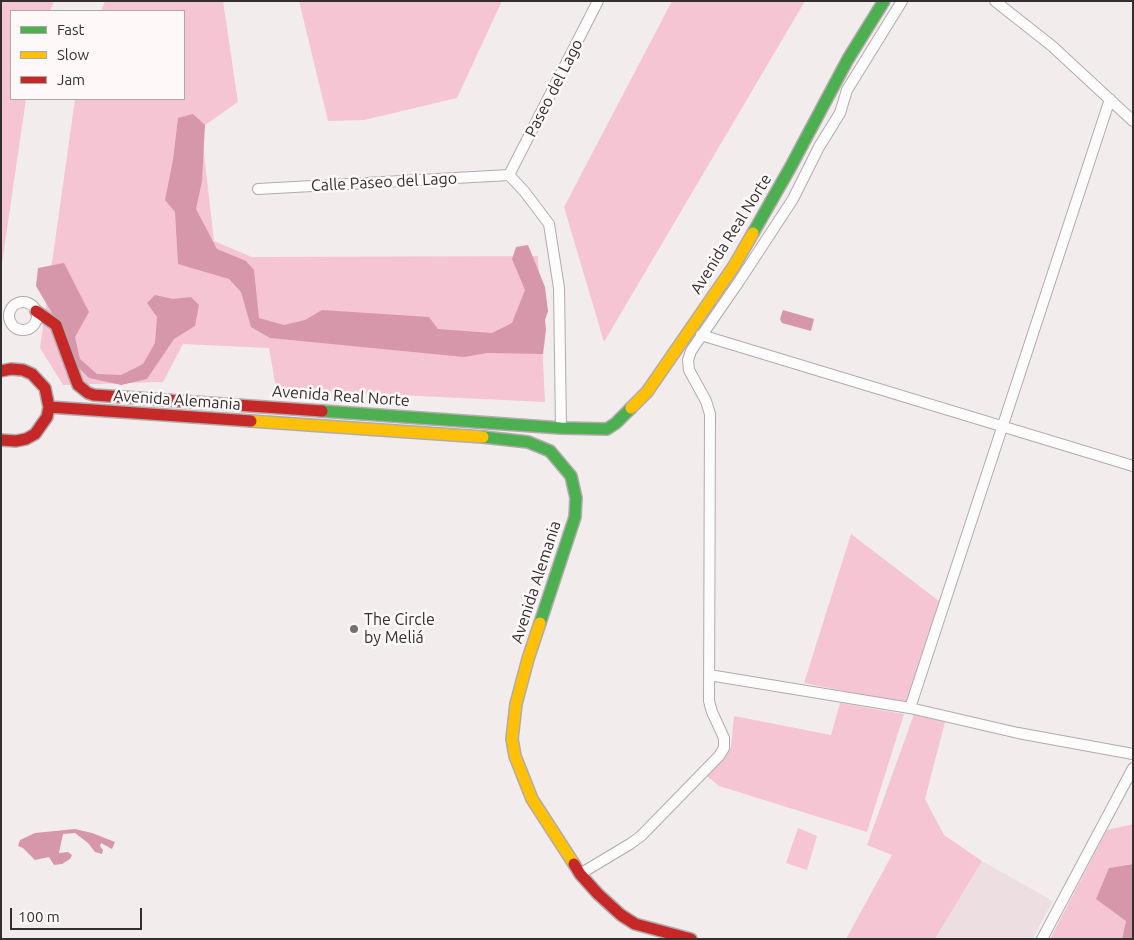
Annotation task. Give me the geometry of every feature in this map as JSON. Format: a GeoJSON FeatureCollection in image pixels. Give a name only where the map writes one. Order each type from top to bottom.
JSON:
{"type":"FeatureCollection","features":[{"type":"Feature","properties":{"kind":"street","name":"Paseo del Lago"},"geometry":{"type":"LineString","coordinates":[[509,175],[598,1]]}},
{"type":"Feature","properties":{"kind":"street","name":"Avenida Real Norte"},"geometry":{"type":"LineString","coordinates":[[36,317],[48,318],[59,329],[78,385],[94,395],[561,428],[607,428],[616,423],[647,392],[734,266],[790,168],[848,59],[884,1]]}},
{"type":"Feature","properties":{"kind":"street"},"geometry":{"type":"LineString","coordinates":[[580,874],[641,836],[722,752],[725,742],[709,701],[710,414],[706,401],[689,370],[688,360],[701,335],[793,199],[819,147],[840,113],[847,90],[902,1]]}},
{"type":"Feature","properties":{"kind":"street"},"geometry":{"type":"LineString","coordinates":[[995,1],[1052,46],[1133,121]]}},
{"type":"Feature","properties":{"kind":"street"},"geometry":{"type":"LineString","coordinates":[[910,708],[1110,98]]}},
{"type":"Feature","properties":{"kind":"street","name":"Calle Paseo del Lago"},"geometry":{"type":"LineString","coordinates":[[258,189],[509,175]]}},
{"type":"Feature","properties":{"kind":"street"},"geometry":{"type":"LineString","coordinates":[[509,175],[524,191],[549,224],[559,288],[561,428]]}},
{"type":"Feature","properties":{"kind":"street"},"geometry":{"type":"LineString","coordinates":[[25,302],[33,307],[36,317],[30,328],[20,330],[15,328],[5,317],[6,309],[15,304],[25,302]]}},
{"type":"Feature","properties":{"kind":"street"},"geometry":{"type":"LineString","coordinates":[[701,335],[1133,466]]}},
{"type":"Feature","properties":{"kind":"street"},"geometry":{"type":"LineString","coordinates":[[1,371],[11,369],[23,370],[32,374],[45,388],[48,398],[46,417],[42,426],[35,434],[26,439],[16,441],[1,440]]}},
{"type":"Feature","properties":{"kind":"street","name":"Avenida Alemania"},"geometry":{"type":"LineString","coordinates":[[48,407],[510,440],[528,442],[550,451],[571,476],[576,498],[574,517],[528,659],[516,704],[512,739],[515,756],[532,799],[580,874],[621,916],[635,924],[691,939]]}},
{"type":"Feature","properties":{"kind":"street"},"geometry":{"type":"LineString","coordinates":[[709,675],[910,708],[1018,733],[1133,754]]}},
{"type":"Feature","properties":{"kind":"street"},"geometry":{"type":"LineString","coordinates":[[1042,939],[1133,768]]}},
{"type":"Feature","properties":{"kind":"shaded area"},"geometry":{"type":"Polygon","coordinates":[[[1,1],[54,1],[50,10],[10,10],[10,100],[26,100],[1,270],[1,1]]]}},
{"type":"Feature","properties":{"kind":"shaded area"},"geometry":{"type":"Polygon","coordinates":[[[105,1],[223,1],[238,102],[201,128],[214,241],[252,257],[538,256],[545,402],[276,388],[269,348],[183,344],[163,382],[63,385],[40,348],[75,100],[185,100],[185,10],[101,10],[105,1]]]}},
{"type":"Feature","properties":{"kind":"shaded area"},"geometry":{"type":"Polygon","coordinates":[[[299,1],[502,1],[457,98],[364,120],[328,121],[299,1]]]}},
{"type":"Feature","properties":{"kind":"shaded area"},"geometry":{"type":"Polygon","coordinates":[[[672,1],[805,1],[604,342],[564,207],[672,1]]]}},
{"type":"Feature","properties":{"kind":"shaded area"},"geometry":{"type":"Polygon","coordinates":[[[193,114],[205,125],[202,181],[196,209],[217,249],[246,261],[254,270],[259,318],[284,325],[305,320],[322,310],[429,317],[438,329],[492,333],[512,323],[525,290],[512,259],[516,247],[528,245],[545,287],[548,311],[545,320],[546,330],[543,354],[487,353],[464,357],[270,338],[251,327],[241,292],[229,279],[178,264],[175,212],[165,200],[173,160],[178,118],[193,114]]]}},
{"type":"Feature","properties":{"kind":"shaded area"},"geometry":{"type":"Polygon","coordinates":[[[64,263],[89,312],[75,337],[80,359],[97,374],[121,375],[143,364],[155,343],[157,317],[147,303],[155,295],[173,299],[191,297],[199,305],[195,326],[174,339],[147,379],[121,385],[89,378],[76,365],[59,325],[36,286],[38,268],[64,263]]]}},
{"type":"Feature","properties":{"kind":"shaded area"},"geometry":{"type":"Polygon","coordinates":[[[783,310],[814,319],[811,331],[782,323],[780,319],[783,310]]]}},
{"type":"Feature","properties":{"kind":"shaded area"},"geometry":{"type":"Polygon","coordinates":[[[851,534],[939,601],[908,704],[804,683],[851,534]]]}},
{"type":"Feature","properties":{"kind":"shaded area"},"geometry":{"type":"Polygon","coordinates":[[[840,703],[904,714],[867,832],[719,786],[707,776],[731,747],[734,716],[831,735],[840,703]]]}},
{"type":"Feature","properties":{"kind":"shaded area"},"geometry":{"type":"Polygon","coordinates":[[[914,714],[945,722],[925,799],[944,835],[982,861],[935,939],[846,939],[892,855],[867,845],[914,714]]]}},
{"type":"Feature","properties":{"kind":"shaded area"},"geometry":{"type":"Polygon","coordinates":[[[1133,824],[1133,864],[1109,868],[1126,921],[1122,939],[1050,939],[1107,830],[1133,824]]]}},
{"type":"Feature","properties":{"kind":"shaded area"},"geometry":{"type":"Polygon","coordinates":[[[798,828],[817,836],[807,870],[786,863],[798,828]]]}},
{"type":"Feature","properties":{"kind":"shaded area"},"geometry":{"type":"Polygon","coordinates":[[[75,829],[115,842],[112,849],[101,843],[102,854],[95,852],[88,843],[75,833],[63,834],[59,853],[68,852],[72,855],[70,859],[62,864],[54,865],[49,857],[35,860],[23,848],[18,846],[20,840],[35,833],[75,829]]]}},
{"type":"Feature","properties":{"kind":"shaded area"},"geometry":{"type":"Polygon","coordinates":[[[982,861],[1053,901],[1032,939],[935,939],[982,861]]]}},
{"type":"Feature","properties":{"kind":"shaded area"},"geometry":{"type":"Polygon","coordinates":[[[1133,864],[1133,939],[1122,939],[1126,921],[1096,899],[1109,868],[1133,864]]]}},
{"type":"Feature","properties":{"kind":"traffic: fast"},"geometry":{"type":"LineString","coordinates":[[753,233],[848,59],[884,1]]}},
{"type":"Feature","properties":{"kind":"traffic: fast"},"geometry":{"type":"LineString","coordinates":[[322,411],[561,428],[607,429],[631,408]]}},
{"type":"Feature","properties":{"kind":"traffic: fast"},"geometry":{"type":"LineString","coordinates":[[483,437],[528,442],[550,451],[571,476],[576,498],[575,517],[540,623]]}},
{"type":"Feature","properties":{"kind":"traffic: slow"},"geometry":{"type":"LineString","coordinates":[[631,408],[647,392],[734,266],[753,233]]}},
{"type":"Feature","properties":{"kind":"traffic: slow"},"geometry":{"type":"LineString","coordinates":[[251,421],[483,437]]}},
{"type":"Feature","properties":{"kind":"traffic: slow"},"geometry":{"type":"LineString","coordinates":[[540,623],[516,704],[512,739],[515,756],[532,799],[574,864]]}},
{"type":"Feature","properties":{"kind":"traffic: jam"},"geometry":{"type":"LineString","coordinates":[[36,311],[56,325],[78,385],[88,393],[94,395],[322,411]]}},
{"type":"Feature","properties":{"kind":"traffic: jam"},"geometry":{"type":"LineString","coordinates":[[1,371],[11,369],[23,370],[32,374],[45,388],[49,407],[47,417],[35,434],[26,439],[16,441],[1,440]]}},
{"type":"Feature","properties":{"kind":"traffic: jam"},"geometry":{"type":"LineString","coordinates":[[49,407],[251,421]]}},
{"type":"Feature","properties":{"kind":"traffic: jam"},"geometry":{"type":"LineString","coordinates":[[574,864],[580,874],[598,894],[621,915],[635,924],[691,939]]}},
{"type":"Feature","properties":{"kind":"place","name":"The Circle by Meliá"},"geometry":{"type":"Point","coordinates":[354,629]}}]}
